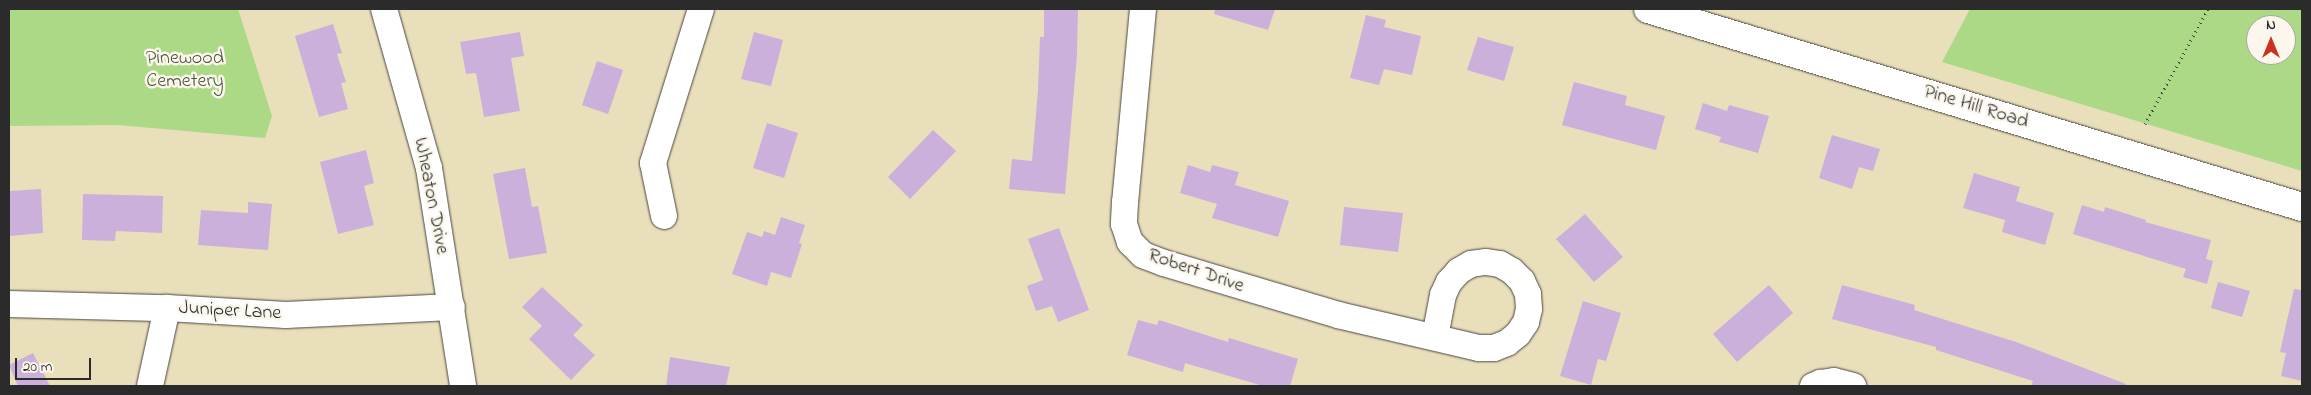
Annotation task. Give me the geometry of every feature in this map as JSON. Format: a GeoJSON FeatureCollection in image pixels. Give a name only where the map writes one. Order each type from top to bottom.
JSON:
{"type":"FeatureCollection","features":[{"type":"Feature","properties":{"kind":"street","name":"Wheaton Drive"},"geometry":{"type":"LineString","coordinates":[[384,9],[429,168],[463,386]]}},
{"type":"Feature","properties":{"kind":"street"},"geometry":{"type":"LineString","coordinates":[[664,216],[653,163],[701,9]]}},
{"type":"Feature","properties":{"kind":"street","name":"Robert Drive"},"geometry":{"type":"LineString","coordinates":[[1142,9],[1124,202],[1124,224],[1130,242],[1143,256],[1164,263],[1338,315],[1435,337]]}},
{"type":"Feature","properties":{"kind":"street","name":"Pine Hill Road"},"geometry":{"type":"LineString","coordinates":[[1648,9],[1692,15],[2302,207]]}},
{"type":"Feature","properties":{"kind":"street","name":"Juniper Lane"},"geometry":{"type":"LineString","coordinates":[[9,304],[168,308],[286,315],[452,307]]}},
{"type":"Feature","properties":{"kind":"street"},"geometry":{"type":"LineString","coordinates":[[150,386],[168,308]]}},
{"type":"Feature","properties":{"kind":"street"},"geometry":{"type":"LineString","coordinates":[[1813,386],[1834,381],[1853,386]]}},
{"type":"Feature","properties":{"kind":"path"},"geometry":{"type":"LineString","coordinates":[[2145,124],[2208,9]]}},
{"type":"Feature","properties":{"kind":"green space","name":"Pinewood Cemetery"},"geometry":{"type":"Polygon","coordinates":[[[9,9],[238,9],[272,116],[265,138],[118,125],[9,126],[9,9]]]}},
{"type":"Feature","properties":{"kind":"green space"},"geometry":{"type":"Polygon","coordinates":[[[1970,9],[2302,9],[2302,171],[1942,62],[1970,9]]]}},
{"type":"Feature","properties":{"kind":"building"},"geometry":{"type":"Polygon","coordinates":[[[1044,9],[1078,9],[1077,55],[1065,194],[1009,189],[1012,159],[1032,161],[1040,37],[1044,37],[1044,9]]]}},
{"type":"Feature","properties":{"kind":"building"},"geometry":{"type":"Polygon","coordinates":[[[1215,9],[1275,9],[1268,30],[1214,14],[1215,9]]]}},
{"type":"Feature","properties":{"kind":"building"},"geometry":{"type":"Polygon","coordinates":[[[1366,15],[1386,20],[1384,27],[1421,36],[1412,75],[1384,69],[1379,85],[1350,78],[1366,15]]]}},
{"type":"Feature","properties":{"kind":"building"},"geometry":{"type":"Polygon","coordinates":[[[333,24],[342,53],[337,54],[346,82],[341,83],[348,109],[319,117],[295,36],[333,24]]]}},
{"type":"Feature","properties":{"kind":"building"},"geometry":{"type":"Polygon","coordinates":[[[520,32],[524,56],[511,58],[520,111],[484,117],[476,73],[466,74],[460,42],[520,32]]]}},
{"type":"Feature","properties":{"kind":"building"},"geometry":{"type":"Polygon","coordinates":[[[754,32],[783,40],[771,86],[741,79],[754,32]]]}},
{"type":"Feature","properties":{"kind":"building"},"geometry":{"type":"Polygon","coordinates":[[[1478,37],[1514,47],[1504,81],[1467,70],[1478,37]]]}},
{"type":"Feature","properties":{"kind":"building"},"geometry":{"type":"Polygon","coordinates":[[[597,61],[623,70],[608,114],[582,105],[597,61]]]}},
{"type":"Feature","properties":{"kind":"building"},"geometry":{"type":"Polygon","coordinates":[[[1574,82],[1627,96],[1625,105],[1665,116],[1656,150],[1562,125],[1574,82]]]}},
{"type":"Feature","properties":{"kind":"building"},"geometry":{"type":"Polygon","coordinates":[[[1703,103],[1727,111],[1729,105],[1769,116],[1758,153],[1719,142],[1721,137],[1695,129],[1703,103]]]}},
{"type":"Feature","properties":{"kind":"building"},"geometry":{"type":"Polygon","coordinates":[[[767,123],[798,133],[784,178],[753,168],[767,123]]]}},
{"type":"Feature","properties":{"kind":"building"},"geometry":{"type":"Polygon","coordinates":[[[933,130],[956,151],[910,199],[888,177],[933,130]]]}},
{"type":"Feature","properties":{"kind":"building"},"geometry":{"type":"Polygon","coordinates":[[[1832,135],[1880,149],[1873,171],[1859,167],[1852,189],[1819,178],[1832,135]]]}},
{"type":"Feature","properties":{"kind":"building"},"geometry":{"type":"Polygon","coordinates":[[[366,150],[374,183],[364,186],[374,225],[338,234],[320,162],[366,150]]]}},
{"type":"Feature","properties":{"kind":"building"},"geometry":{"type":"Polygon","coordinates":[[[1188,165],[1210,172],[1212,165],[1239,172],[1235,185],[1289,201],[1278,237],[1212,218],[1217,204],[1180,193],[1188,165]]]}},
{"type":"Feature","properties":{"kind":"building"},"geometry":{"type":"Polygon","coordinates":[[[525,168],[532,207],[538,206],[547,253],[509,259],[493,174],[525,168]]]}},
{"type":"Feature","properties":{"kind":"building"},"geometry":{"type":"Polygon","coordinates":[[[1974,173],[2020,187],[2016,201],[2054,213],[2045,245],[2002,232],[2005,220],[1963,208],[1974,173]]]}},
{"type":"Feature","properties":{"kind":"building"},"geometry":{"type":"Polygon","coordinates":[[[41,189],[43,233],[9,236],[9,191],[41,189]]]}},
{"type":"Feature","properties":{"kind":"building"},"geometry":{"type":"Polygon","coordinates":[[[83,194],[163,196],[162,233],[116,231],[115,241],[82,240],[83,194]]]}},
{"type":"Feature","properties":{"kind":"building"},"geometry":{"type":"Polygon","coordinates":[[[248,202],[272,204],[268,250],[198,245],[201,210],[248,213],[248,202]]]}},
{"type":"Feature","properties":{"kind":"building"},"geometry":{"type":"Polygon","coordinates":[[[2082,205],[2104,212],[2105,207],[2146,220],[2145,222],[2211,240],[2206,259],[2213,261],[2207,284],[2183,277],[2186,269],[2073,234],[2082,205]]]}},
{"type":"Feature","properties":{"kind":"building"},"geometry":{"type":"Polygon","coordinates":[[[1344,207],[1403,213],[1398,252],[1340,245],[1344,207]]]}},
{"type":"Feature","properties":{"kind":"building"},"geometry":{"type":"Polygon","coordinates":[[[1585,214],[1623,257],[1594,282],[1556,239],[1585,214]]]}},
{"type":"Feature","properties":{"kind":"building"},"geometry":{"type":"Polygon","coordinates":[[[781,217],[805,225],[799,243],[802,244],[791,278],[771,272],[767,286],[732,274],[747,232],[762,237],[764,231],[775,235],[781,217]]]}},
{"type":"Feature","properties":{"kind":"building"},"geometry":{"type":"Polygon","coordinates":[[[1059,228],[1089,310],[1058,322],[1052,306],[1036,311],[1027,286],[1043,280],[1028,239],[1059,228]]]}},
{"type":"Feature","properties":{"kind":"building"},"geometry":{"type":"Polygon","coordinates":[[[2218,282],[2250,291],[2242,317],[2211,308],[2218,282]]]}},
{"type":"Feature","properties":{"kind":"building"},"geometry":{"type":"Polygon","coordinates":[[[1769,285],[1793,313],[1737,362],[1713,334],[1769,285]]]}},
{"type":"Feature","properties":{"kind":"building"},"geometry":{"type":"Polygon","coordinates":[[[1842,285],[1915,305],[1914,310],[2016,342],[2126,384],[2126,386],[2031,386],[2033,381],[1936,350],[1936,347],[1832,319],[1842,285]]]}},
{"type":"Feature","properties":{"kind":"building"},"geometry":{"type":"Polygon","coordinates":[[[542,287],[583,325],[573,335],[595,355],[571,380],[529,339],[542,326],[522,307],[542,287]]]}},
{"type":"Feature","properties":{"kind":"building"},"geometry":{"type":"Polygon","coordinates":[[[2294,289],[2302,290],[2302,381],[2281,376],[2286,353],[2280,352],[2294,289]]]}},
{"type":"Feature","properties":{"kind":"building"},"geometry":{"type":"Polygon","coordinates":[[[1583,301],[1621,313],[1606,361],[1598,359],[1591,385],[1560,376],[1583,301]]]}},
{"type":"Feature","properties":{"kind":"building"},"geometry":{"type":"Polygon","coordinates":[[[1138,320],[1157,325],[1159,320],[1228,342],[1229,338],[1298,359],[1290,386],[1263,386],[1185,363],[1183,372],[1127,355],[1138,320]]]}},
{"type":"Feature","properties":{"kind":"building"},"geometry":{"type":"Polygon","coordinates":[[[33,353],[50,386],[18,386],[9,365],[33,353]]]}},
{"type":"Feature","properties":{"kind":"building"},"geometry":{"type":"Polygon","coordinates":[[[670,357],[730,367],[726,386],[666,386],[670,357]]]}}]}
